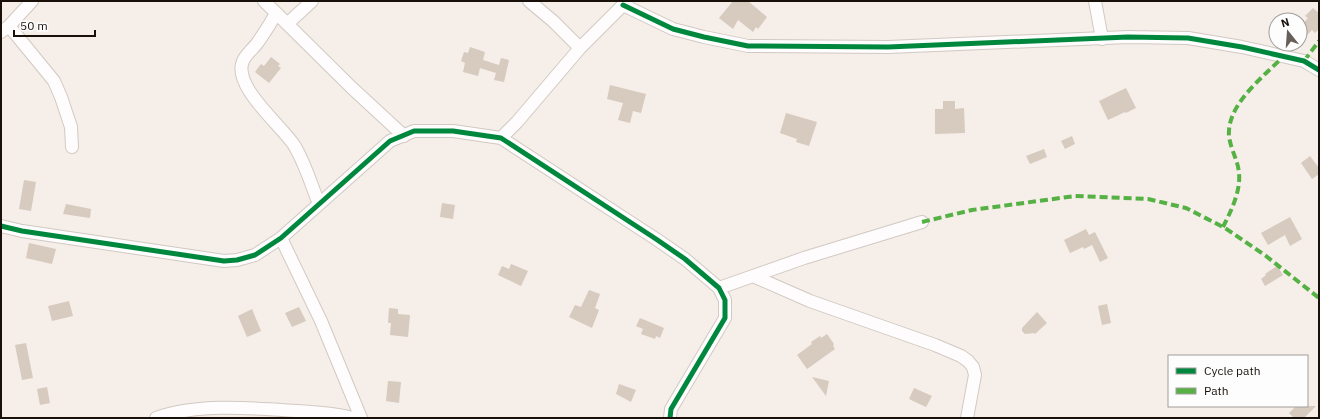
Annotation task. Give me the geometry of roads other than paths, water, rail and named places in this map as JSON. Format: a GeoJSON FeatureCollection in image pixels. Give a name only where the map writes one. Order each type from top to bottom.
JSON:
{"type":"FeatureCollection","features":[{"type":"Feature","properties":{"kind":"street"},"geometry":{"type":"LineString","coordinates":[[32,1],[5,29],[54,81],[61,96],[71,127],[72,148]]}},
{"type":"Feature","properties":{"kind":"street"},"geometry":{"type":"LineString","coordinates":[[264,1],[352,88],[404,136]]}},
{"type":"Feature","properties":{"kind":"street"},"geometry":{"type":"LineString","coordinates":[[287,24],[312,1]]}},
{"type":"Feature","properties":{"kind":"street"},"geometry":{"type":"LineString","coordinates":[[529,1],[553,20],[580,48]]}},
{"type":"Feature","properties":{"kind":"street"},"geometry":{"type":"LineString","coordinates":[[1095,1],[1102,39]]}},
{"type":"Feature","properties":{"kind":"street"},"geometry":{"type":"LineString","coordinates":[[501,138],[517,122],[580,48],[625,3],[673,28],[704,38],[748,46],[888,47],[1128,37],[1188,38],[1242,47],[1304,60],[1319,70]]}},
{"type":"Feature","properties":{"kind":"street"},"geometry":{"type":"LineString","coordinates":[[276,13],[267,29],[243,61],[241,74],[248,89],[292,143],[303,161],[319,204]]}},
{"type":"Feature","properties":{"kind":"street"},"geometry":{"type":"LineString","coordinates":[[1,226],[22,231],[224,261],[237,260],[255,255],[281,238],[390,141],[414,131],[453,131],[501,138],[662,243],[685,259],[719,288],[725,300],[725,318],[671,409],[670,418]]}},
{"type":"Feature","properties":{"kind":"street"},"geometry":{"type":"LineString","coordinates":[[719,288],[842,246],[922,222]]}},
{"type":"Feature","properties":{"kind":"street"},"geometry":{"type":"LineString","coordinates":[[281,238],[321,321],[362,418]]}},
{"type":"Feature","properties":{"kind":"street"},"geometry":{"type":"LineString","coordinates":[[753,276],[810,301],[935,345],[961,356],[973,366],[975,375],[967,418]]}},
{"type":"Feature","properties":{"kind":"street"},"geometry":{"type":"LineString","coordinates":[[156,418],[177,412],[208,408],[245,413],[302,411],[341,415],[353,418]]}}]}
